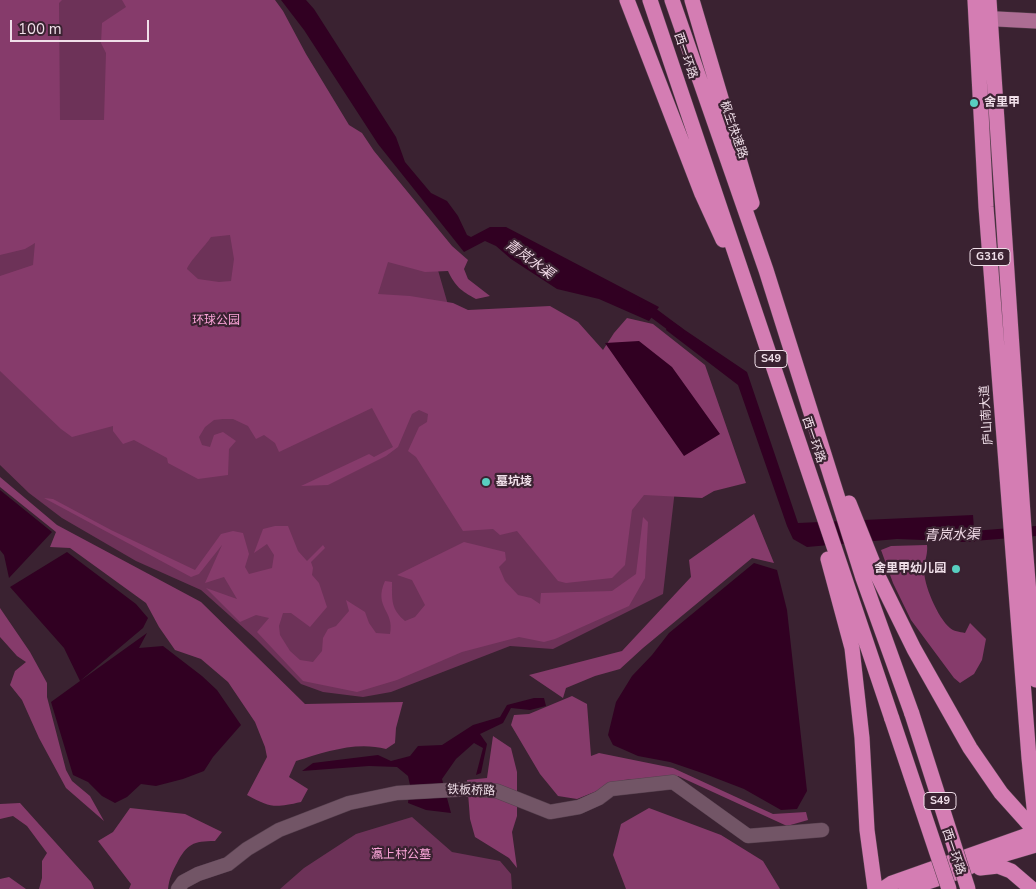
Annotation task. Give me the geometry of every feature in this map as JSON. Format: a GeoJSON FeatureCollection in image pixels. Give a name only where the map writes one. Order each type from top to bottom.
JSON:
{"type":"FeatureCollection","features":[{"type":"Feature","properties":{"kind":"highway"},"geometry":{"type":"LineString","coordinates":[[627,0],[702,194],[758,315]]}},
{"type":"Feature","properties":{"kind":"highway","name":"西一环路"},"geometry":{"type":"LineString","coordinates":[[650,0],[758,315],[785,403],[949,889]]}},
{"type":"Feature","properties":{"kind":"highway","name":"枫生快速路"},"geometry":{"type":"LineString","coordinates":[[672,0],[766,270]]}},
{"type":"Feature","properties":{"kind":"highway"},"geometry":{"type":"LineString","coordinates":[[692,0],[749,188],[779,309]]}},
{"type":"Feature","properties":{"kind":"highway","name":"庐山南大道"},"geometry":{"type":"LineString","coordinates":[[975,0],[983,18]]}},
{"type":"Feature","properties":{"kind":"highway","name":"庐山南大道"},"geometry":{"type":"LineString","coordinates":[[989,0],[983,18],[986,207],[1019,548],[1029,758],[1036,827]]}},
{"type":"Feature","properties":{"kind":"highway","name":"西一环路"},"geometry":{"type":"LineString","coordinates":[[766,270],[806,392],[863,578],[912,714],[968,889]]}},
{"type":"Feature","properties":{"kind":"highway"},"geometry":{"type":"LineString","coordinates":[[806,392],[879,578],[914,649],[970,748],[1001,793],[1036,832],[892,883],[883,889]]}},
{"type":"Feature","properties":{"kind":"highway"},"geometry":{"type":"LineString","coordinates":[[785,403],[852,648],[862,738],[867,830],[875,889]]}},
{"type":"Feature","properties":{"kind":"highway","name":"庐山南大道"},"geometry":{"type":"LineString","coordinates":[[1019,548],[1036,680]]}},
{"type":"Feature","properties":{"kind":"highway"},"geometry":{"type":"LineString","coordinates":[[964,870],[978,862],[1036,845]]}},
{"type":"Feature","properties":{"kind":"highway"},"geometry":{"type":"LineString","coordinates":[[906,889],[964,870],[998,866],[1011,871],[1032,889]]}},
{"type":"Feature","properties":{"kind":"main road"},"geometry":{"type":"LineString","coordinates":[[983,18],[1036,21]]}},
{"type":"Feature","properties":{"kind":"street","name":"铁板桥路"},"geometry":{"type":"LineString","coordinates":[[178,889],[183,882],[198,874],[228,864],[247,849],[279,830],[349,803],[397,793],[469,789],[497,791],[550,812],[579,807],[611,790],[673,782],[748,836],[822,830]]}},
{"type":"Feature","properties":{"kind":"green space","name":"环球公园"},"geometry":{"type":"Polygon","coordinates":[[[0,0],[259,0],[369,168],[422,215],[453,322],[677,472],[663,594],[553,649],[510,646],[391,692],[363,697],[323,692],[301,684],[256,639],[201,590],[136,561],[62,518],[29,493],[0,465],[0,0]]]}},
{"type":"Feature","properties":{"kind":"green space","name":"环球公园"},"geometry":{"type":"Polygon","coordinates":[[[0,0],[62,0],[59,3],[60,120],[104,120],[106,53],[101,43],[102,23],[126,7],[122,0],[275,0],[349,125],[362,133],[374,151],[452,246],[468,260],[464,269],[468,279],[490,296],[476,299],[462,291],[453,281],[448,271],[425,272],[388,262],[378,294],[410,296],[453,303],[468,310],[550,306],[578,322],[603,350],[627,318],[653,324],[705,365],[746,483],[714,491],[702,498],[644,495],[632,510],[625,565],[612,578],[566,583],[558,581],[517,531],[500,535],[493,529],[463,531],[416,457],[408,451],[419,427],[427,422],[428,414],[419,410],[412,414],[398,447],[386,456],[328,485],[301,486],[369,454],[374,457],[393,447],[372,408],[279,452],[275,443],[264,435],[256,439],[248,426],[233,419],[214,420],[205,427],[199,437],[202,445],[210,447],[214,435],[223,432],[236,441],[229,449],[228,475],[198,479],[168,463],[167,458],[134,440],[123,444],[113,431],[113,426],[72,437],[61,429],[0,371],[0,276],[33,265],[35,243],[25,249],[0,255],[0,0]],[[230,235],[211,237],[187,269],[198,279],[219,282],[231,281],[234,259],[230,235]]]}},
{"type":"Feature","properties":{"kind":"green space"},"geometry":{"type":"Polygon","coordinates":[[[0,477],[57,525],[201,602],[305,704],[403,702],[396,728],[395,743],[386,749],[363,746],[352,747],[329,751],[296,761],[289,777],[308,789],[301,802],[273,806],[247,795],[267,757],[255,722],[228,682],[201,659],[175,650],[159,627],[146,603],[70,548],[50,547],[56,532],[0,487],[0,477]]]}},
{"type":"Feature","properties":{"kind":"green space"},"geometry":{"type":"Polygon","coordinates":[[[44,498],[53,499],[111,530],[195,570],[221,534],[233,531],[243,533],[249,554],[245,567],[249,574],[272,568],[274,555],[267,544],[254,553],[263,529],[275,526],[288,526],[298,551],[307,561],[323,545],[325,548],[311,562],[313,568],[312,575],[319,583],[327,607],[310,627],[291,613],[283,613],[279,626],[280,635],[290,651],[300,660],[313,662],[322,651],[323,638],[328,629],[336,626],[349,611],[346,600],[365,612],[369,623],[376,633],[390,634],[390,619],[381,597],[385,581],[392,582],[393,604],[400,617],[405,621],[415,617],[425,605],[412,580],[397,575],[464,542],[505,552],[506,560],[499,567],[505,581],[518,595],[531,598],[540,604],[541,593],[612,591],[636,574],[643,517],[648,522],[645,578],[629,606],[555,639],[544,642],[519,637],[462,652],[397,680],[357,692],[303,681],[257,632],[269,618],[256,615],[240,622],[206,588],[237,599],[224,577],[205,583],[222,545],[199,574],[191,577],[44,498]]]}},
{"type":"Feature","properties":{"kind":"green space"},"geometry":{"type":"Polygon","coordinates":[[[754,514],[774,563],[752,558],[620,669],[595,676],[566,688],[563,698],[529,675],[622,651],[691,577],[689,560],[754,514]]]}},
{"type":"Feature","properties":{"kind":"green space"},"geometry":{"type":"Polygon","coordinates":[[[927,545],[924,575],[936,609],[941,617],[950,628],[959,632],[965,633],[970,623],[986,639],[982,660],[974,674],[960,683],[954,678],[911,620],[893,583],[881,550],[891,546],[927,545]]]}},
{"type":"Feature","properties":{"kind":"green space"},"geometry":{"type":"Polygon","coordinates":[[[0,608],[30,652],[47,683],[47,697],[66,770],[72,781],[90,796],[104,821],[66,788],[39,738],[22,700],[10,685],[15,671],[26,662],[17,656],[0,637],[0,608]]]}},
{"type":"Feature","properties":{"kind":"green space"},"geometry":{"type":"Polygon","coordinates":[[[572,696],[587,704],[591,756],[599,753],[673,768],[773,814],[806,812],[808,820],[787,826],[678,776],[624,780],[577,799],[558,796],[540,774],[511,725],[514,715],[529,714],[572,696]]]}},
{"type":"Feature","properties":{"kind":"green space"},"geometry":{"type":"Polygon","coordinates":[[[493,736],[511,748],[517,772],[517,816],[512,832],[517,868],[509,858],[475,837],[470,819],[467,780],[487,778],[493,736]]]}},
{"type":"Feature","properties":{"kind":"green space"},"geometry":{"type":"Polygon","coordinates":[[[20,803],[91,882],[94,889],[39,889],[42,878],[42,861],[47,853],[27,826],[13,816],[0,819],[0,804],[20,803]]]}},
{"type":"Feature","properties":{"kind":"green space"},"geometry":{"type":"Polygon","coordinates":[[[130,808],[185,814],[222,832],[215,841],[196,843],[184,852],[174,869],[168,889],[129,889],[131,884],[98,841],[113,832],[130,808]]]}},
{"type":"Feature","properties":{"kind":"green space"},"geometry":{"type":"Polygon","coordinates":[[[649,808],[721,835],[763,861],[780,889],[626,889],[613,855],[621,824],[649,808]]]}},
{"type":"Feature","properties":{"kind":"green space","name":"瀛上村公墓"},"geometry":{"type":"Polygon","coordinates":[[[412,817],[452,852],[500,861],[511,874],[512,889],[280,889],[304,868],[356,834],[412,817]]]}},
{"type":"Feature","properties":{"kind":"green space"},"geometry":{"type":"Polygon","coordinates":[[[9,877],[26,889],[0,889],[0,879],[9,877]]]}},
{"type":"Feature","properties":{"kind":"water"},"geometry":{"type":"Polygon","coordinates":[[[281,0],[306,0],[314,9],[396,137],[405,162],[431,193],[447,201],[458,216],[467,235],[471,237],[490,227],[506,227],[659,307],[649,321],[599,299],[557,289],[511,259],[496,246],[485,241],[464,252],[378,144],[304,30],[281,0]]]}},
{"type":"Feature","properties":{"kind":"water"},"geometry":{"type":"Polygon","coordinates":[[[670,320],[747,372],[798,523],[973,515],[975,542],[897,539],[807,547],[793,539],[738,385],[666,330],[670,320]]]}},
{"type":"Feature","properties":{"kind":"water"},"geometry":{"type":"Polygon","coordinates":[[[639,341],[672,367],[720,434],[684,456],[605,343],[639,341]]]}},
{"type":"Feature","properties":{"kind":"water"},"geometry":{"type":"Polygon","coordinates":[[[0,490],[52,532],[9,578],[4,555],[0,550],[0,490]]]}},
{"type":"Feature","properties":{"kind":"water"},"geometry":{"type":"Polygon","coordinates":[[[67,552],[136,604],[148,618],[143,628],[80,681],[64,648],[10,587],[67,552]]]}},
{"type":"Feature","properties":{"kind":"water"},"geometry":{"type":"Polygon","coordinates":[[[754,563],[777,570],[787,610],[807,791],[797,809],[781,810],[744,789],[705,774],[670,762],[638,756],[613,745],[608,735],[616,702],[632,676],[669,633],[754,563]]]}},
{"type":"Feature","properties":{"kind":"water"},"geometry":{"type":"Polygon","coordinates":[[[147,633],[139,648],[163,646],[217,690],[241,725],[213,757],[204,771],[156,786],[141,784],[127,797],[115,803],[102,796],[88,782],[73,775],[51,702],[147,633]]]}},
{"type":"Feature","properties":{"kind":"water"},"geometry":{"type":"Polygon","coordinates":[[[534,698],[544,698],[546,706],[530,710],[511,708],[503,723],[480,734],[487,744],[481,773],[476,775],[483,748],[474,743],[456,759],[442,779],[451,813],[426,810],[408,803],[410,785],[408,776],[397,767],[369,766],[302,771],[313,763],[378,755],[391,761],[410,756],[418,746],[442,745],[473,725],[500,717],[507,705],[534,698]]]}},
{"type":"Feature","properties":{"kind":"waterway","name":"青岚水渠"},"geometry":{"type":"LineString","coordinates":[[644,306],[679,332]]}},
{"type":"Feature","properties":{"kind":"waterway","name":"青岚水渠"},"geometry":{"type":"LineString","coordinates":[[961,537],[1036,531]]}},
{"type":"Feature","properties":{"kind":"place","name":"舍里甲"},"geometry":{"type":"Point","coordinates":[974,103]}},
{"type":"Feature","properties":{"kind":"place","name":"墓坑堎"},"geometry":{"type":"Point","coordinates":[486,482]}},
{"type":"Feature","properties":{"kind":"place","name":"舍里甲幼儿园"},"geometry":{"type":"Point","coordinates":[956,569]}}]}
